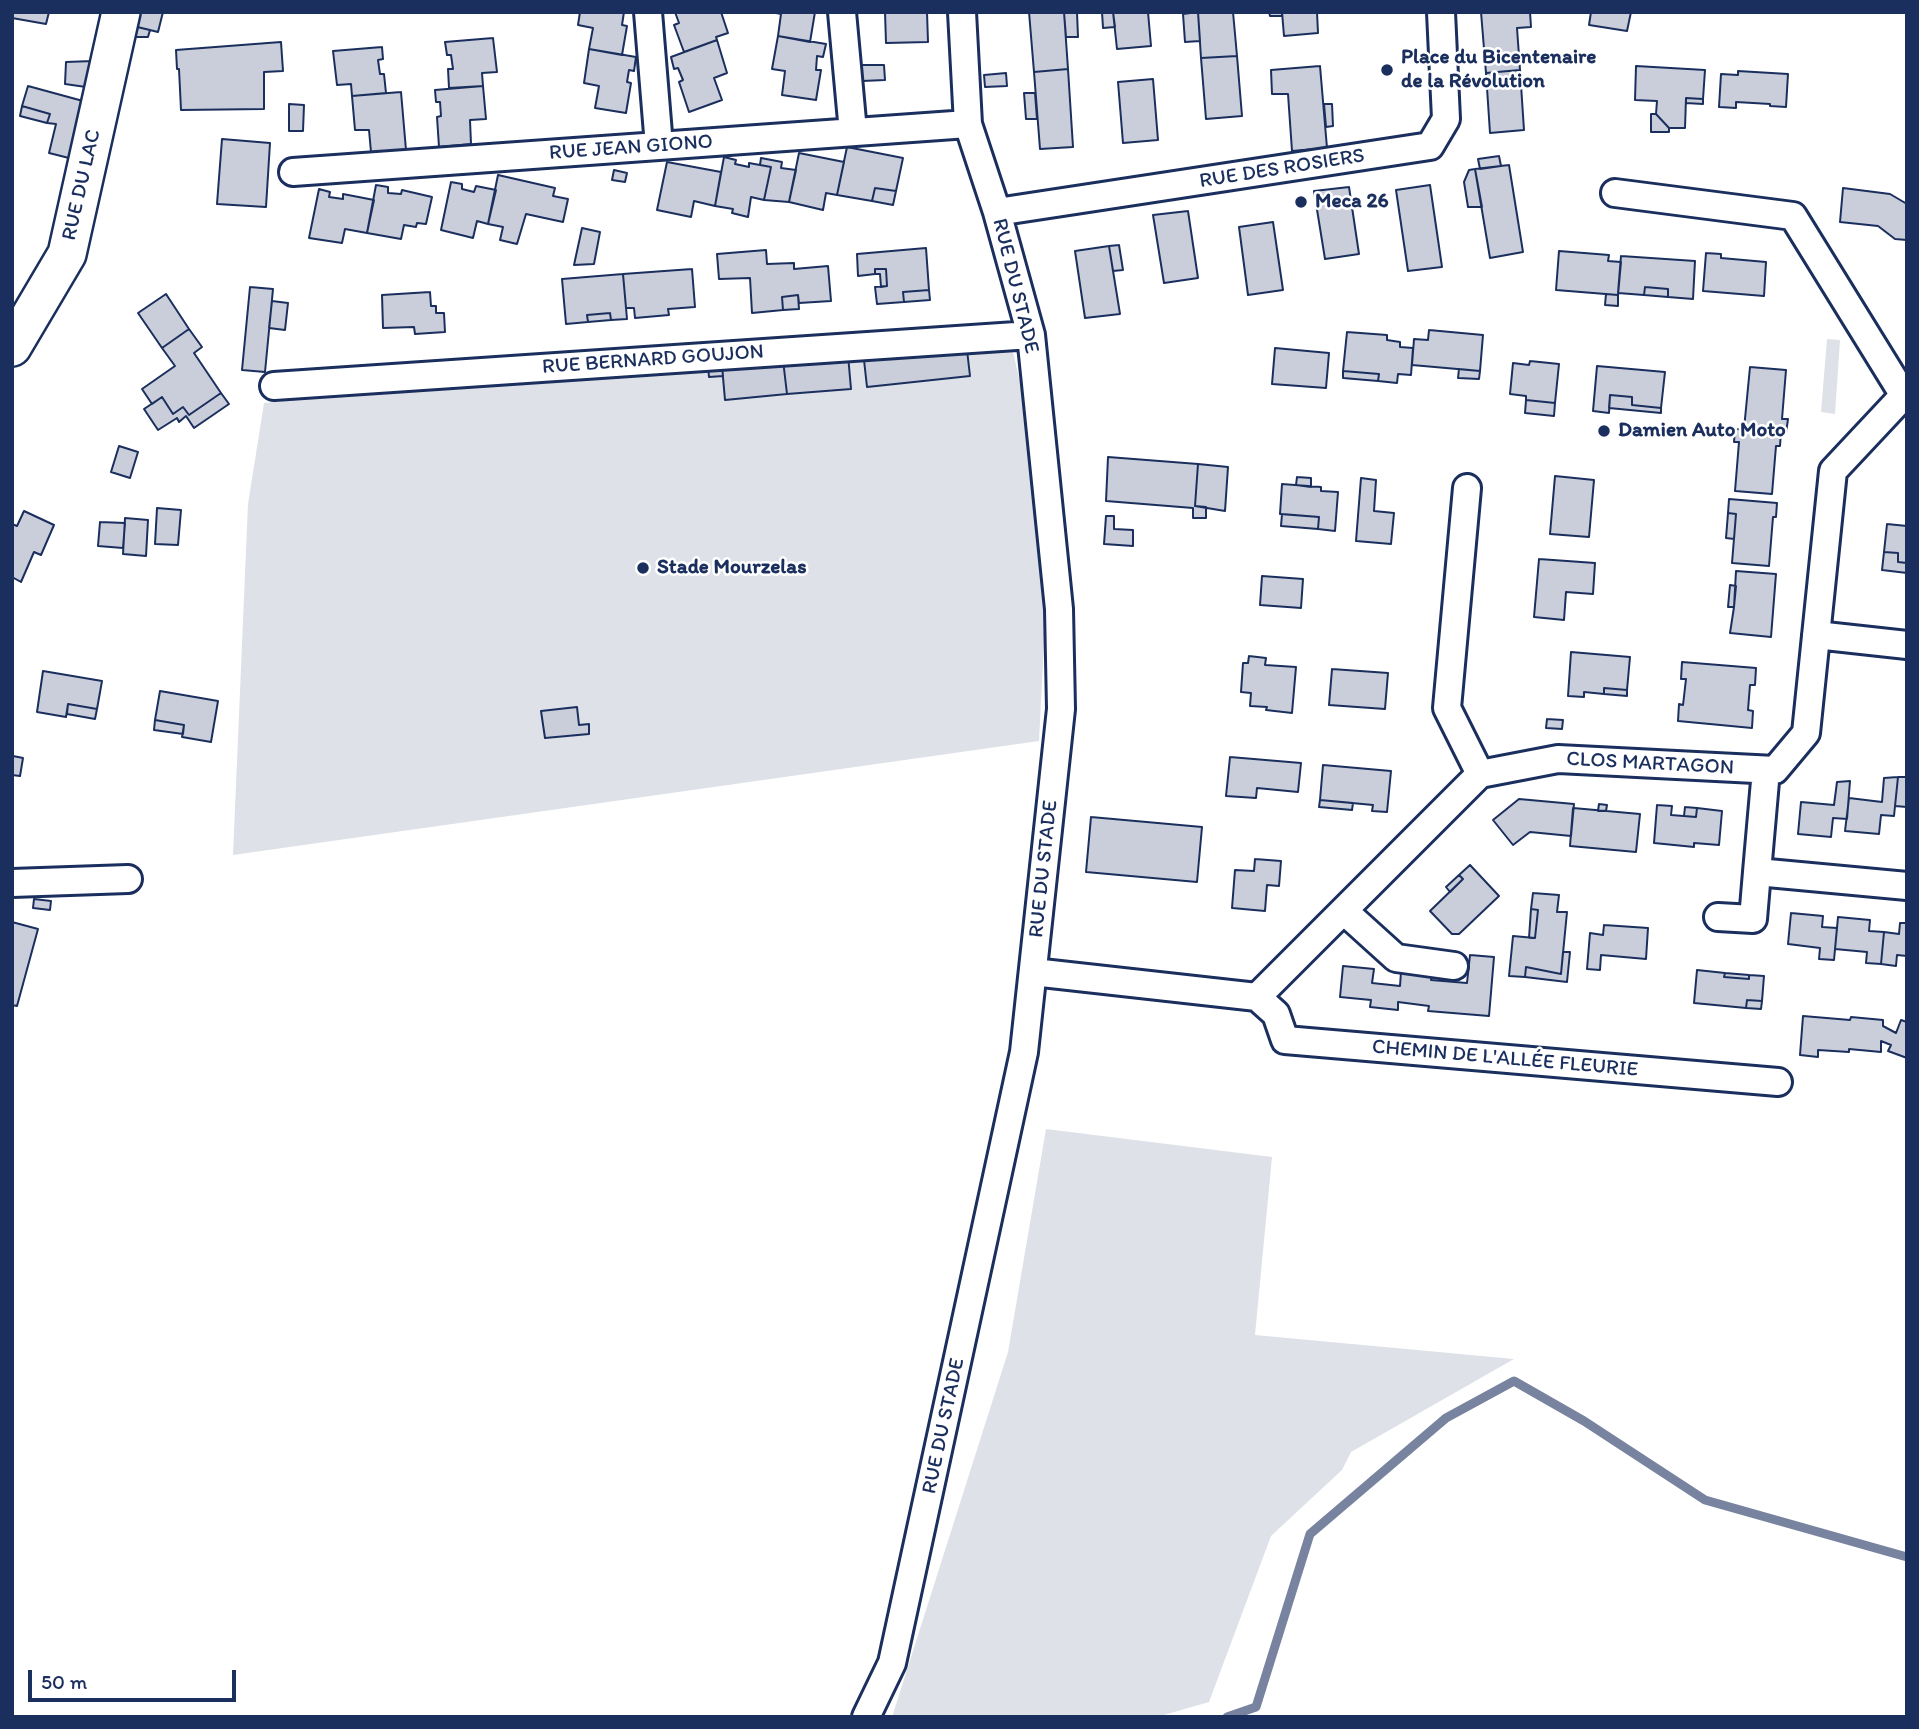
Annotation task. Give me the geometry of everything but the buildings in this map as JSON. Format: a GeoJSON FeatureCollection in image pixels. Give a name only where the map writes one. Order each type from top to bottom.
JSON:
{"type":"FeatureCollection","features":[{"type":"Feature","properties":{"kind":"street","name":"RUE DU LAC"},"geometry":{"type":"LineString","coordinates":[[12,346],[66,254],[121,12]]}},
{"type":"Feature","properties":{"kind":"street"},"geometry":{"type":"LineString","coordinates":[[648,12],[659,146]]}},
{"type":"Feature","properties":{"kind":"street"},"geometry":{"type":"LineString","coordinates":[[842,12],[853,132]]}},
{"type":"Feature","properties":{"kind":"street","name":"RUE DU STADE"},"geometry":{"type":"LineString","coordinates":[[866,1717],[892,1662],[1024,1052],[1061,709],[1059,609],[1031,335],[968,124],[962,12]]}},
{"type":"Feature","properties":{"kind":"street","name":"RUE DES ROSIERS"},"geometry":{"type":"LineString","coordinates":[[996,212],[1430,146],[1446,119],[1441,12]]}},
{"type":"Feature","properties":{"kind":"street","name":"RUE JEAN GIONO"},"geometry":{"type":"LineString","coordinates":[[293,172],[968,124]]}},
{"type":"Feature","properties":{"kind":"street"},"geometry":{"type":"LineString","coordinates":[[1615,193],[1793,216],[1905,393],[1833,471],[1806,733],[1775,770],[1766,770],[1753,919],[1718,917]]}},
{"type":"Feature","properties":{"kind":"street","name":"RUE BERNARD GOUJON"},"geometry":{"type":"LineString","coordinates":[[274,386],[1031,335]]}},
{"type":"Feature","properties":{"kind":"street"},"geometry":{"type":"LineString","coordinates":[[1033,972],[1257,997],[1480,774],[1447,708],[1467,488]]}},
{"type":"Feature","properties":{"kind":"street"},"geometry":{"type":"LineString","coordinates":[[1815,635],[1907,645]]}},
{"type":"Feature","properties":{"kind":"street","name":"CLOS MARTAGON"},"geometry":{"type":"LineString","coordinates":[[1480,774],[1558,759],[1766,770]]}},
{"type":"Feature","properties":{"kind":"street"},"geometry":{"type":"LineString","coordinates":[[1757,872],[1907,886]]}},
{"type":"Feature","properties":{"kind":"street"},"geometry":{"type":"LineString","coordinates":[[12,883],[128,879]]}},
{"type":"Feature","properties":{"kind":"street"},"geometry":{"type":"LineString","coordinates":[[1344,911],[1396,958],[1454,966]]}},
{"type":"Feature","properties":{"kind":"street","name":"CHEMIN DE L'ALLÉE FLEURIE"},"geometry":{"type":"LineString","coordinates":[[1257,997],[1276,1014],[1285,1040],[1778,1082]]}},
{"type":"Feature","properties":{"kind":"shaded area","name":"Stade Mourzelas"},"geometry":{"type":"Polygon","coordinates":[[[1007,325],[1021,387],[1037,512],[1045,624],[1039,741],[233,855],[248,504],[264,403],[1007,325]]]}},
{"type":"Feature","properties":{"kind":"shaded area"},"geometry":{"type":"Polygon","coordinates":[[[1827,339],[1840,340],[1835,414],[1821,412],[1827,339]]]}},
{"type":"Feature","properties":{"kind":"shaded area"},"geometry":{"type":"Polygon","coordinates":[[[1046,1129],[1272,1157],[1255,1335],[1514,1359],[1351,1452],[1342,1470],[1271,1536],[1209,1702],[1157,1717],[892,1717],[1008,1352],[1046,1129]]]}},
{"type":"Feature","properties":{"kind":"waterway"},"geometry":{"type":"LineString","coordinates":[[1227,1717],[1256,1707],[1310,1534],[1446,1418],[1514,1381],[1584,1421],[1705,1500],[1907,1557]]}},
{"type":"Feature","properties":{"kind":"place","name":"Place du Bicentenaire de la Révolution"},"geometry":{"type":"Point","coordinates":[1387,70]}},
{"type":"Feature","properties":{"kind":"place","name":"Meca 26"},"geometry":{"type":"Point","coordinates":[1301,202]}},
{"type":"Feature","properties":{"kind":"place","name":"Damien Auto Moto"},"geometry":{"type":"Point","coordinates":[1604,431]}},
{"type":"Feature","properties":{"kind":"place","name":"Stade Mourzelas"},"geometry":{"type":"Point","coordinates":[643,568]}}]}
